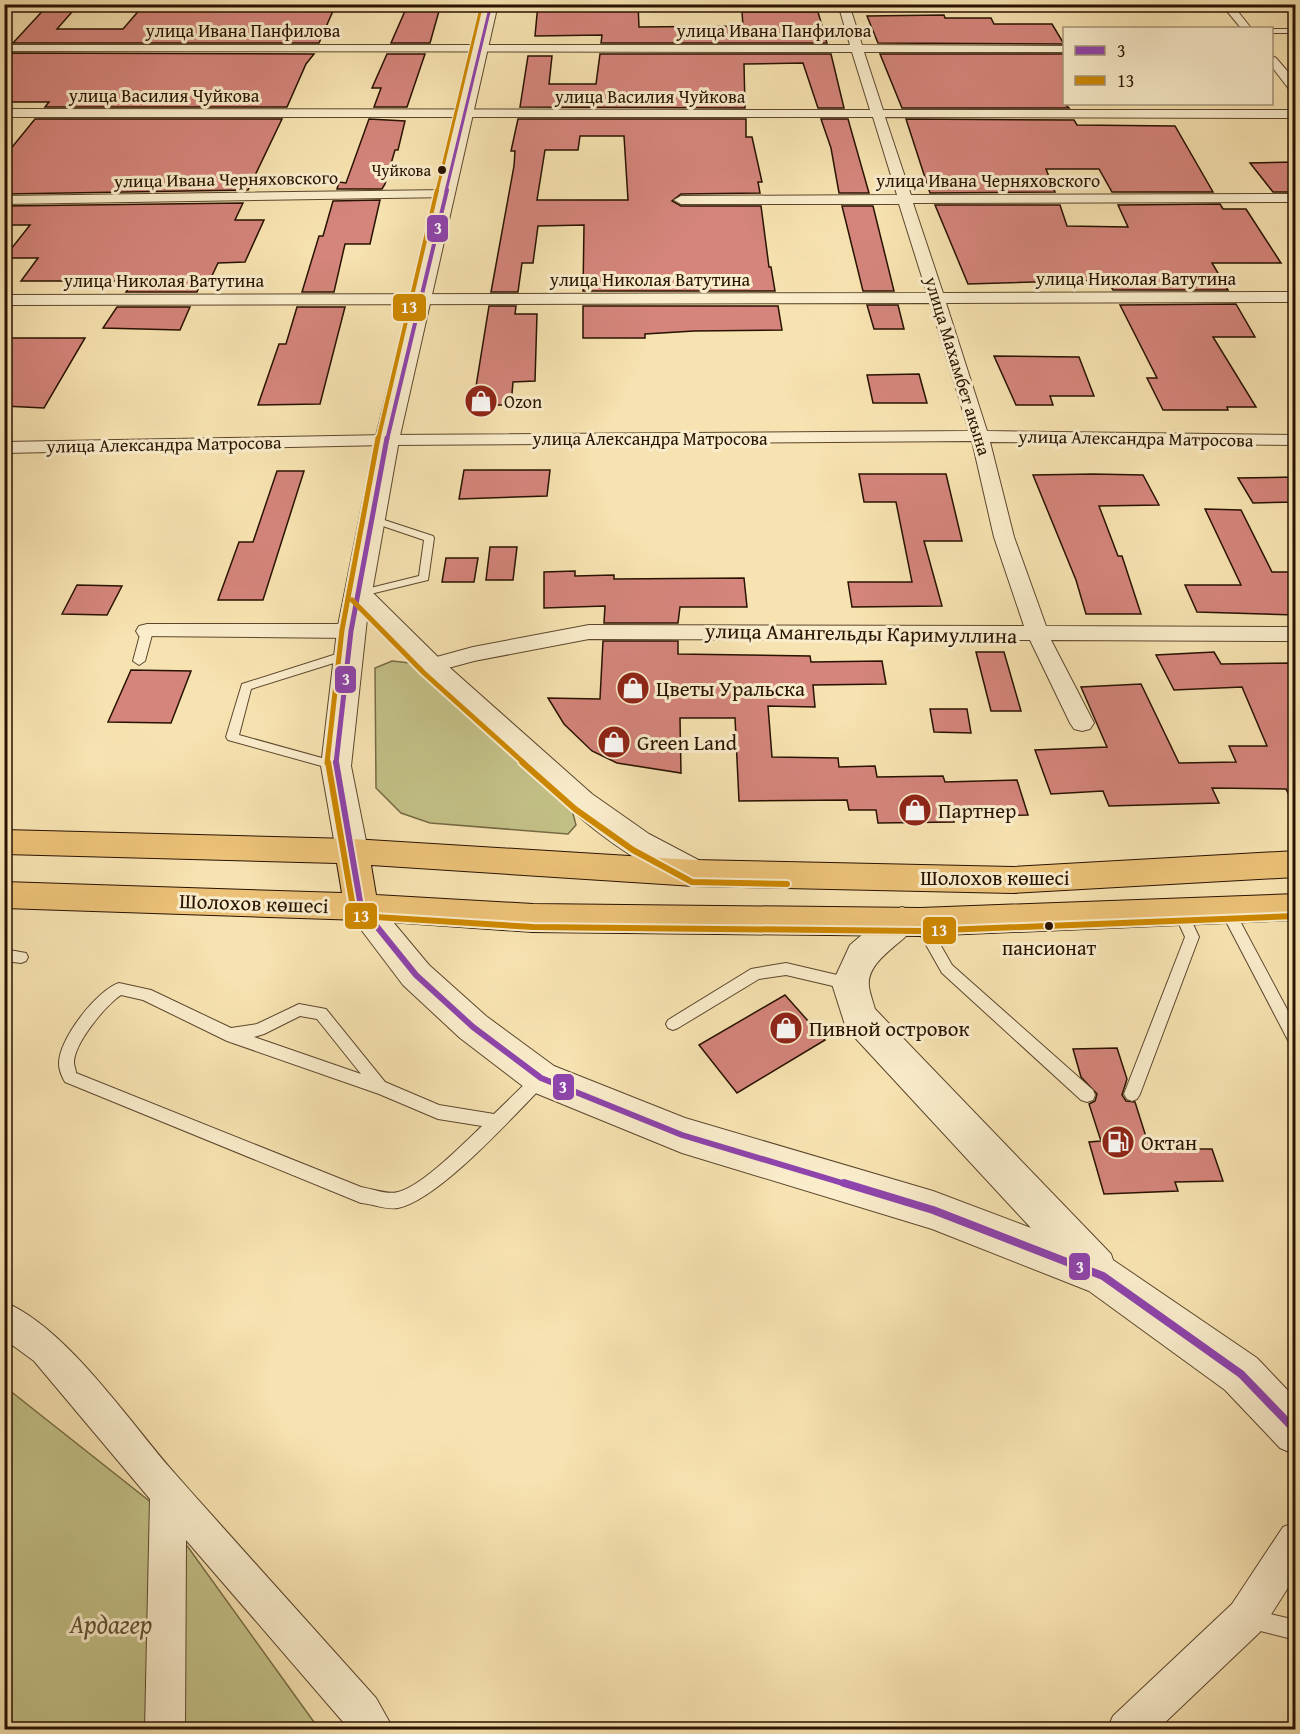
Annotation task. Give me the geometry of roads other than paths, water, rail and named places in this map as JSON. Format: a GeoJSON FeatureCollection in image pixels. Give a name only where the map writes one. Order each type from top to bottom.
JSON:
{"type":"FeatureCollection","features":[{"type":"Feature","properties":{"kind":"highway"},"geometry":{"type":"LineString","coordinates":[[4,842],[352,851],[361,907]]}},
{"type":"Feature","properties":{"kind":"highway","name":"Шолохов көшесі"},"geometry":{"type":"LineString","coordinates":[[352,851],[694,873],[1013,880],[1296,864]]}},
{"type":"Feature","properties":{"kind":"highway","name":"Шолохов көшесі"},"geometry":{"type":"LineString","coordinates":[[4,895],[361,907],[533,918],[911,922],[1296,907]]}},
{"type":"Feature","properties":{"kind":"street"},"geometry":{"type":"LineString","coordinates":[[352,851],[336,766],[350,642],[387,440],[491,4]]}},
{"type":"Feature","properties":{"kind":"street","name":"улица Махамбет акына"},"geometry":{"type":"LineString","coordinates":[[843,4],[876,114],[938,297],[980,436],[1004,537],[1038,635],[1082,723]]}},
{"type":"Feature","properties":{"kind":"street"},"geometry":{"type":"LineString","coordinates":[[1226,4],[1245,27]]}},
{"type":"Feature","properties":{"kind":"street","name":"улица Ивана Панфилова"},"geometry":{"type":"LineString","coordinates":[[4,48],[1063,49]]}},
{"type":"Feature","properties":{"kind":"street"},"geometry":{"type":"LineString","coordinates":[[1273,61],[1296,90]]}},
{"type":"Feature","properties":{"kind":"street","name":"улица Василия Чуйкова"},"geometry":{"type":"LineString","coordinates":[[4,113],[1296,114]]}},
{"type":"Feature","properties":{"kind":"street","name":"улица Ивана Черняховского"},"geometry":{"type":"LineString","coordinates":[[4,200],[447,194]]}},
{"type":"Feature","properties":{"kind":"street","name":"улица Ивана Черняховского"},"geometry":{"type":"LineString","coordinates":[[681,200],[1296,198]]}},
{"type":"Feature","properties":{"kind":"street","name":"улица Николая Ватутина"},"geometry":{"type":"LineString","coordinates":[[4,300],[1296,297]]}},
{"type":"Feature","properties":{"kind":"street","name":"улица Александра Матросова"},"geometry":{"type":"LineString","coordinates":[[4,448],[387,440],[980,436],[1296,440]]}},
{"type":"Feature","properties":{"kind":"street"},"geometry":{"type":"LineString","coordinates":[[358,594],[430,666],[581,802],[638,843],[694,873]]}},
{"type":"Feature","properties":{"kind":"street"},"geometry":{"type":"LineString","coordinates":[[147,631],[350,642]]}},
{"type":"Feature","properties":{"kind":"street","name":"улица Амангельды Каримуллина"},"geometry":{"type":"LineString","coordinates":[[430,666],[473,654],[589,632],[1296,634]]}},
{"type":"Feature","properties":{"kind":"street"},"geometry":{"type":"LineString","coordinates":[[361,907],[416,975],[473,1027],[541,1078],[682,1135],[933,1210],[1103,1276]]}},
{"type":"Feature","properties":{"kind":"street"},"geometry":{"type":"LineString","coordinates":[[911,922],[862,955],[849,984],[859,1017],[1103,1276],[1241,1374],[1296,1432]]}},
{"type":"Feature","properties":{"kind":"street"},"geometry":{"type":"LineString","coordinates":[[4,1318],[46,1349],[168,1492],[354,1703],[374,1730]]}},
{"type":"Feature","properties":{"kind":"street"},"geometry":{"type":"LineString","coordinates":[[165,1730],[168,1492]]}},
{"type":"Feature","properties":{"kind":"street"},"geometry":{"type":"LineString","coordinates":[[1126,1730],[1246,1618],[1296,1540]]}},
{"type":"Feature","properties":{"kind":"lane"},"geometry":{"type":"LineString","coordinates":[[1273,31],[1296,31]]}},
{"type":"Feature","properties":{"kind":"lane"},"geometry":{"type":"LineString","coordinates":[[358,594],[424,578],[429,538],[372,519]]}},
{"type":"Feature","properties":{"kind":"lane"},"geometry":{"type":"LineString","coordinates":[[139,661],[147,631]]}},
{"type":"Feature","properties":{"kind":"lane"},"geometry":{"type":"LineString","coordinates":[[336,766],[232,737],[246,687],[350,642]]}},
{"type":"Feature","properties":{"kind":"lane"},"geometry":{"type":"LineString","coordinates":[[1227,910],[1296,1041]]}},
{"type":"Feature","properties":{"kind":"lane"},"geometry":{"type":"LineString","coordinates":[[1132,1094],[1191,937],[1181,913]]}},
{"type":"Feature","properties":{"kind":"lane"},"geometry":{"type":"LineString","coordinates":[[911,922],[947,969],[1087,1095]]}},
{"type":"Feature","properties":{"kind":"lane"},"geometry":{"type":"LineString","coordinates":[[4,955],[21,957]]}},
{"type":"Feature","properties":{"kind":"lane"},"geometry":{"type":"LineString","coordinates":[[673,1024],[756,973],[786,969],[849,984]]}},
{"type":"Feature","properties":{"kind":"lane"},"geometry":{"type":"LineString","coordinates":[[496,1122],[438,1112],[380,1087],[230,1035],[146,994],[119,989],[105,998],[74,1039],[66,1063],[70,1077],[361,1195],[397,1200],[423,1189],[496,1122],[541,1078]]}},
{"type":"Feature","properties":{"kind":"lane"},"geometry":{"type":"LineString","coordinates":[[230,1035],[259,1030],[299,1010],[321,1012],[380,1087]]}},
{"type":"Feature","properties":{"kind":"lane"},"geometry":{"type":"LineString","coordinates":[[1246,1618],[1296,1630]]}},
{"type":"Feature","properties":{"kind":"place","name":"Чуйкова"},"geometry":{"type":"Point","coordinates":[442,170]}},
{"type":"Feature","properties":{"kind":"place","name":"Ozon"},"geometry":{"type":"Point","coordinates":[481,401]}},
{"type":"Feature","properties":{"kind":"place","name":"Цветы Уральска"},"geometry":{"type":"Point","coordinates":[633,688]}},
{"type":"Feature","properties":{"kind":"place","name":"Green Land"},"geometry":{"type":"Point","coordinates":[614,742]}},
{"type":"Feature","properties":{"kind":"place","name":"Партнер"},"geometry":{"type":"Point","coordinates":[915,810]}},
{"type":"Feature","properties":{"kind":"place","name":"пансионат"},"geometry":{"type":"Point","coordinates":[1049,926]}},
{"type":"Feature","properties":{"kind":"place","name":"Пивной островок"},"geometry":{"type":"Point","coordinates":[786,1028]}},
{"type":"Feature","properties":{"kind":"place","name":"Октан"},"geometry":{"type":"Point","coordinates":[1118,1142]}},
{"type":"Feature","properties":{"kind":"park label","name":"Ардагер"},"geometry":{"type":"Point","coordinates":[111,1623]}}]}
